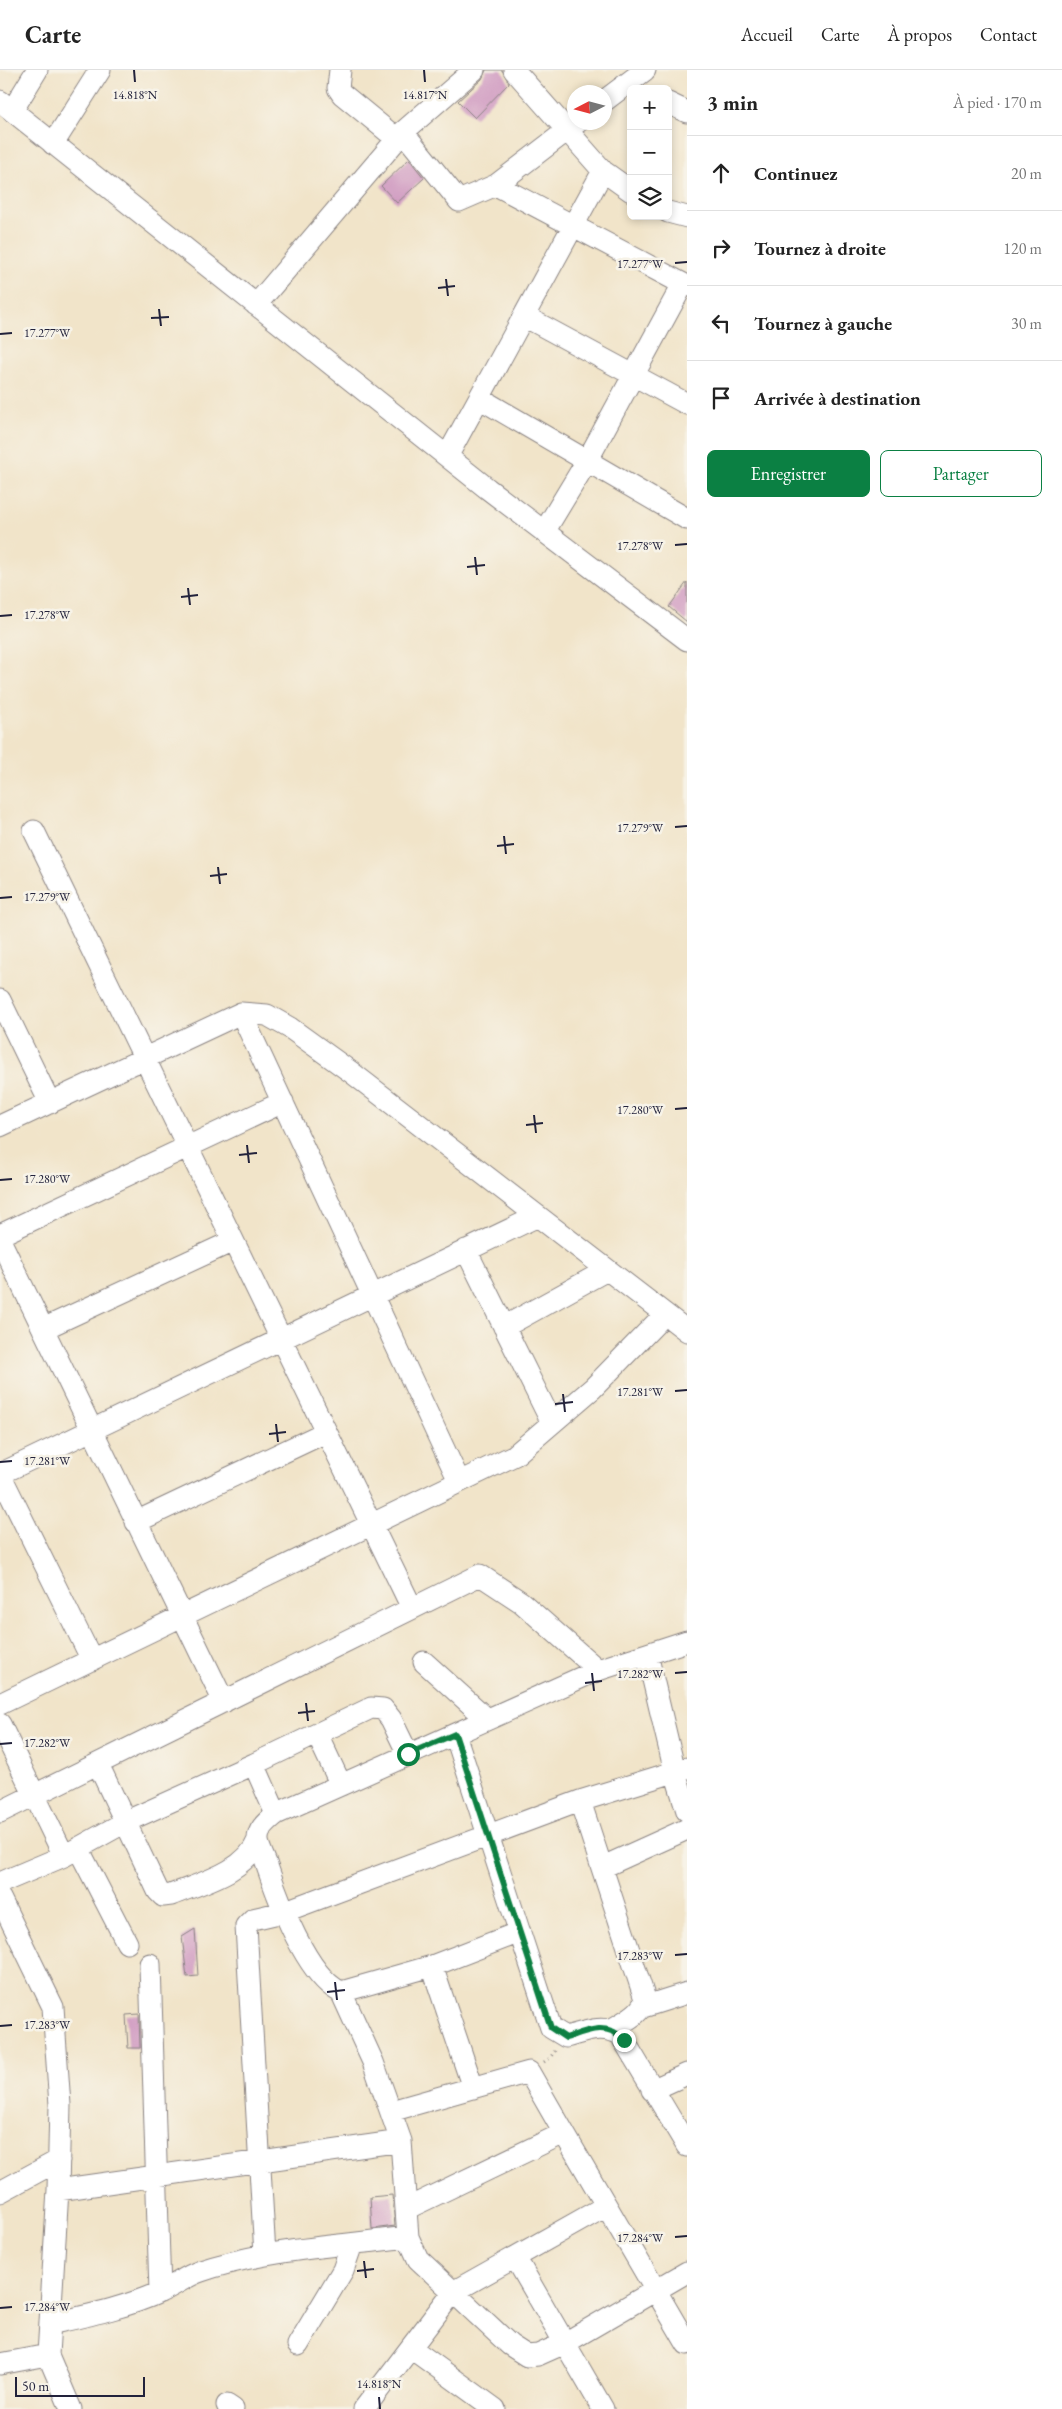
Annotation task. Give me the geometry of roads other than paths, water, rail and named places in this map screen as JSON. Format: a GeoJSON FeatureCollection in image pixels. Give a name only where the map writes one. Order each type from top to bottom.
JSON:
{"type":"FeatureCollection","features":[{"type":"Feature","properties":{"kind":"street"},"geometry":{"type":"LineString","coordinates":[[37,70],[6,106],[544,532],[687,640]]}},
{"type":"Feature","properties":{"kind":"street"},"geometry":{"type":"LineString","coordinates":[[52,144],[100,70]]}},
{"type":"Feature","properties":{"kind":"street"},"geometry":{"type":"LineString","coordinates":[[340,70],[338,88],[342,94],[400,136],[459,201],[496,185],[569,130]]}},
{"type":"Feature","properties":{"kind":"street"},"geometry":{"type":"LineString","coordinates":[[256,305],[400,136],[474,70]]}},
{"type":"Feature","properties":{"kind":"street"},"geometry":{"type":"LineString","coordinates":[[514,70],[567,121]]}},
{"type":"Feature","properties":{"kind":"street"},"geometry":{"type":"LineString","coordinates":[[612,96],[639,77]]}},
{"type":"Feature","properties":{"kind":"street"},"geometry":{"type":"LineString","coordinates":[[672,105],[687,112]]}},
{"type":"Feature","properties":{"kind":"street"},"geometry":{"type":"LineString","coordinates":[[575,130],[603,171],[627,188]]}},
{"type":"Feature","properties":{"kind":"street"},"geometry":{"type":"LineString","coordinates":[[448,455],[603,171]]}},
{"type":"Feature","properties":{"kind":"street"},"geometry":{"type":"LineString","coordinates":[[496,185],[685,285],[632,375],[587,461],[544,532]]}},
{"type":"Feature","properties":{"kind":"street"},"geometry":{"type":"LineString","coordinates":[[672,213],[687,217]]}},
{"type":"Feature","properties":{"kind":"street"},"geometry":{"type":"LineString","coordinates":[[524,316],[687,404]]}},
{"type":"Feature","properties":{"kind":"street"},"geometry":{"type":"LineString","coordinates":[[479,398],[687,520]]}},
{"type":"Feature","properties":{"kind":"street"},"geometry":{"type":"LineString","coordinates":[[34,831],[412,1608]]}},
{"type":"Feature","properties":{"kind":"street"},"geometry":{"type":"LineString","coordinates":[[0,1000],[50,1103]]}},
{"type":"Feature","properties":{"kind":"street"},"geometry":{"type":"LineString","coordinates":[[241,1013],[459,1481]]}},
{"type":"Feature","properties":{"kind":"street"},"geometry":{"type":"LineString","coordinates":[[0,1126],[241,1013],[267,1015],[290,1028],[351,1072],[687,1331]]}},
{"type":"Feature","properties":{"kind":"street"},"geometry":{"type":"LineString","coordinates":[[0,1235],[283,1102]]}},
{"type":"Feature","properties":{"kind":"street"},"geometry":{"type":"LineString","coordinates":[[92,1660],[0,1474],[538,1216]]}},
{"type":"Feature","properties":{"kind":"street"},"geometry":{"type":"LineString","coordinates":[[0,1240],[224,1702]]}},
{"type":"Feature","properties":{"kind":"street"},"geometry":{"type":"LineString","coordinates":[[43,1329],[233,1241]]}},
{"type":"Feature","properties":{"kind":"street"},"geometry":{"type":"LineString","coordinates":[[466,1250],[552,1423]]}},
{"type":"Feature","properties":{"kind":"street"},"geometry":{"type":"LineString","coordinates":[[504,1327],[607,1270]]}},
{"type":"Feature","properties":{"kind":"street"},"geometry":{"type":"LineString","coordinates":[[0,1704],[515,1455],[593,1388],[665,1314]]}},
{"type":"Feature","properties":{"kind":"street"},"geometry":{"type":"LineString","coordinates":[[136,1522],[326,1432]]}},
{"type":"Feature","properties":{"kind":"street"},"geometry":{"type":"LineString","coordinates":[[0,1812],[480,1575],[521,1602],[598,1670]]}},
{"type":"Feature","properties":{"kind":"street"},"geometry":{"type":"LineString","coordinates":[[98,1764],[127,1821],[158,1891],[163,1896],[170,1896],[219,1875],[254,1852],[262,1827],[276,1814],[598,1670],[687,1640]]}},
{"type":"Feature","properties":{"kind":"street"},"geometry":{"type":"LineString","coordinates":[[647,1654],[681,1770],[687,1811]]}},
{"type":"Feature","properties":{"kind":"street"},"geometry":{"type":"LineString","coordinates":[[424,1662],[487,1719]]}},
{"type":"Feature","properties":{"kind":"street"},"geometry":{"type":"LineString","coordinates":[[0,1883],[71,1852],[127,1821],[376,1707],[383,1709],[391,1719],[408,1754]]}},
{"type":"Feature","properties":{"kind":"street"},"geometry":{"type":"LineString","coordinates":[[0,1724],[34,1795],[126,1943]]}},
{"type":"Feature","properties":{"kind":"street"},"geometry":{"type":"LineString","coordinates":[[316,1734],[341,1785]]}},
{"type":"Feature","properties":{"kind":"street"},"geometry":{"type":"LineString","coordinates":[[455,1734],[551,2028],[566,2038],[595,2028],[611,2030],[624,2040],[687,2146]]}},
{"type":"Feature","properties":{"kind":"street"},"geometry":{"type":"LineString","coordinates":[[254,1764],[276,1814]]}},
{"type":"Feature","properties":{"kind":"street"},"geometry":{"type":"LineString","coordinates":[[265,2255],[246,1926],[253,1919],[283,1912],[580,1802],[681,1770]]}},
{"type":"Feature","properties":{"kind":"street"},"geometry":{"type":"LineString","coordinates":[[580,1802],[645,1999],[643,2006]]}},
{"type":"Feature","properties":{"kind":"street"},"geometry":{"type":"LineString","coordinates":[[603,1867],[687,1829]]}},
{"type":"Feature","properties":{"kind":"street"},"geometry":{"type":"LineString","coordinates":[[258,1840],[283,1912],[320,1977],[330,1988],[341,1992],[432,1966],[520,1932]]}},
{"type":"Feature","properties":{"kind":"street"},"geometry":{"type":"LineString","coordinates":[[0,1898],[53,2007],[60,2105],[58,2190],[48,2355],[71,2409]]}},
{"type":"Feature","properties":{"kind":"street"},"geometry":{"type":"LineString","coordinates":[[150,1964],[160,2292]]}},
{"type":"Feature","properties":{"kind":"street"},"geometry":{"type":"LineString","coordinates":[[432,1966],[472,2088]]}},
{"type":"Feature","properties":{"kind":"street"},"geometry":{"type":"LineString","coordinates":[[341,1992],[373,2062],[401,2141],[408,2237],[418,2259],[510,2345],[526,2356],[538,2355],[565,2343],[687,2272]]}},
{"type":"Feature","properties":{"kind":"street"},"geometry":{"type":"LineString","coordinates":[[611,2030],[643,2006],[687,1993]]}},
{"type":"Feature","properties":{"kind":"street"},"geometry":{"type":"LineString","coordinates":[[391,2111],[529,2072],[687,2344]]}},
{"type":"Feature","properties":{"kind":"street"},"geometry":{"type":"LineString","coordinates":[[652,2090],[687,2074]]}},
{"type":"Feature","properties":{"kind":"street"},"geometry":{"type":"LineString","coordinates":[[406,2209],[564,2133]]}},
{"type":"Feature","properties":{"kind":"street"},"geometry":{"type":"LineString","coordinates":[[58,2190],[401,2141]]}},
{"type":"Feature","properties":{"kind":"street"},"geometry":{"type":"LineString","coordinates":[[0,2192],[59,2160]]}},
{"type":"Feature","properties":{"kind":"street"},"geometry":{"type":"LineString","coordinates":[[364,2409],[453,2292],[606,2206]]}},
{"type":"Feature","properties":{"kind":"street"},"geometry":{"type":"LineString","coordinates":[[50,2324],[90,2315],[160,2292],[200,2271],[265,2255],[408,2237]]}},
{"type":"Feature","properties":{"kind":"street"},"geometry":{"type":"LineString","coordinates":[[298,2345],[343,2270],[352,2244]]}},
{"type":"Feature","properties":{"kind":"street"},"geometry":{"type":"LineString","coordinates":[[515,2257],[603,2409]]}},
{"type":"Feature","properties":{"kind":"street"},"geometry":{"type":"LineString","coordinates":[[411,2348],[495,2409]]}},
{"type":"Feature","properties":{"kind":"street"},"geometry":{"type":"LineString","coordinates":[[0,2364],[48,2355]]}}]}
